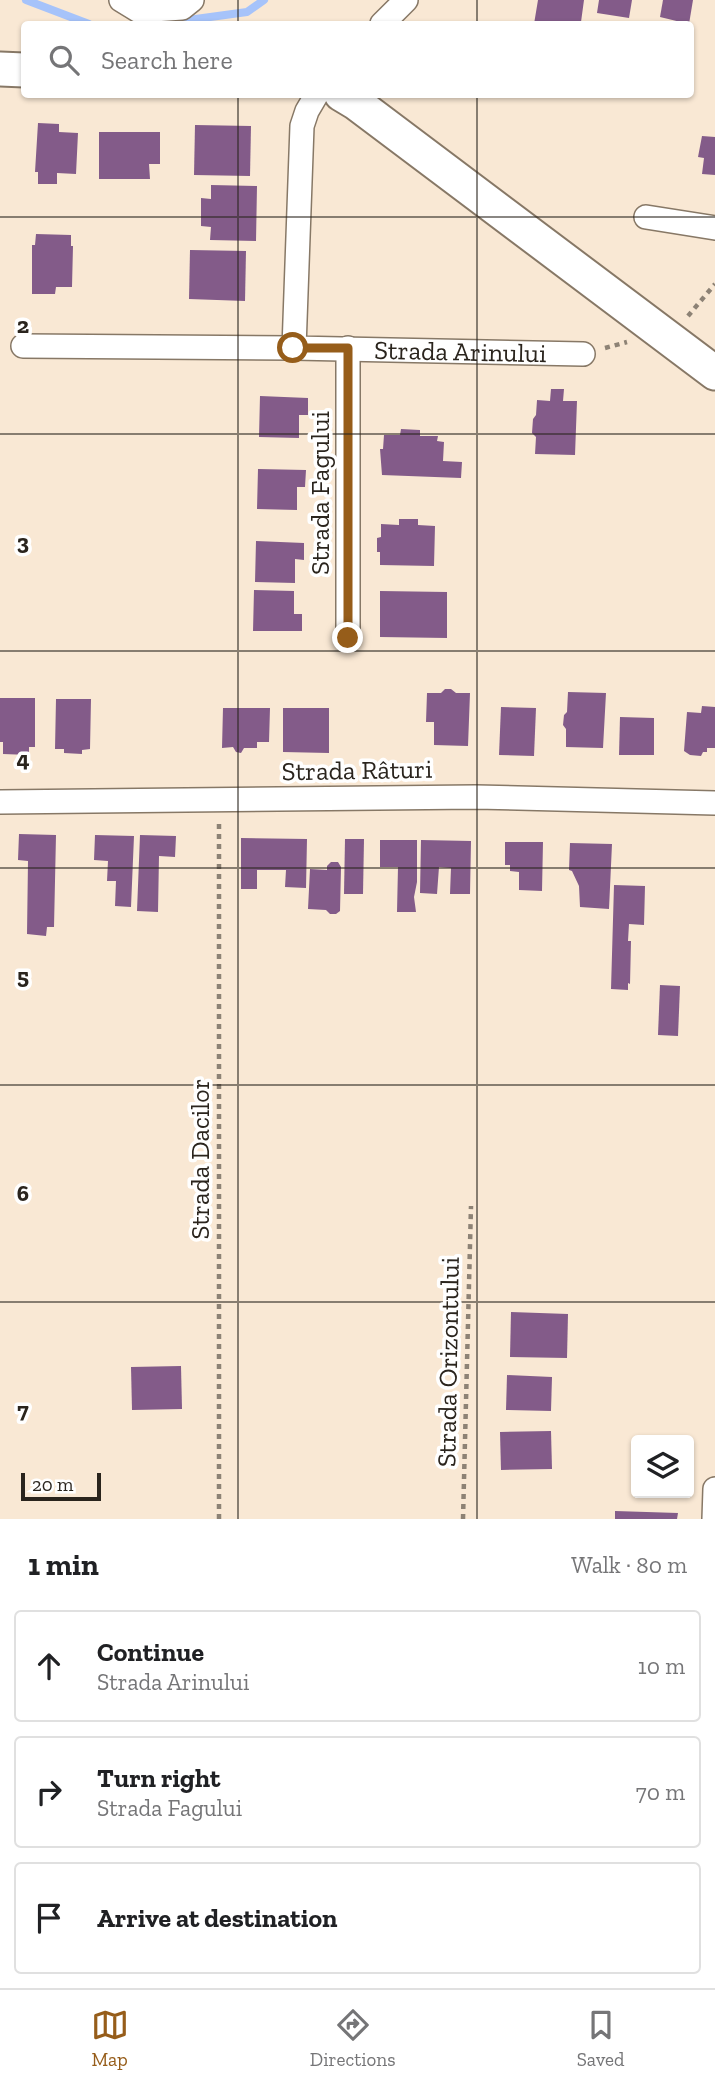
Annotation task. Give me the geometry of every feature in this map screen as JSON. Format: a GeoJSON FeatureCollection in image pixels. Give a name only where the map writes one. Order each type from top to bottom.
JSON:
{"type":"FeatureCollection","features":[{"type":"Feature","properties":{"kind":"street"},"geometry":{"type":"LineString","coordinates":[[121,0],[139,11],[182,8],[192,0]]}},
{"type":"Feature","properties":{"kind":"street"},"geometry":{"type":"LineString","coordinates":[[385,21],[406,0]]}},
{"type":"Feature","properties":{"kind":"street"},"geometry":{"type":"LineString","coordinates":[[0,69],[21,70]]}},
{"type":"Feature","properties":{"kind":"street"},"geometry":{"type":"LineString","coordinates":[[293,348],[302,126],[315,98]]}},
{"type":"Feature","properties":{"kind":"street"},"geometry":{"type":"LineString","coordinates":[[348,98],[715,373]]}},
{"type":"Feature","properties":{"kind":"street"},"geometry":{"type":"LineString","coordinates":[[646,217],[715,228]]}},
{"type":"Feature","properties":{"kind":"street","name":"Strada Arinului"},"geometry":{"type":"LineString","coordinates":[[23,346],[348,348],[583,354]]}},
{"type":"Feature","properties":{"kind":"street","name":"Strada Fagului"},"geometry":{"type":"LineString","coordinates":[[348,348],[348,638]]}},
{"type":"Feature","properties":{"kind":"street","name":"Strada Râturi"},"geometry":{"type":"LineString","coordinates":[[0,802],[476,797],[715,803]]}},
{"type":"Feature","properties":{"kind":"street"},"geometry":{"type":"LineString","coordinates":[[713,1519],[715,1489]]}},
{"type":"Feature","properties":{"kind":"path","name":"Strada Dacilor"},"geometry":{"type":"LineString","coordinates":[[219,800],[219,1519]]}},
{"type":"Feature","properties":{"kind":"path","name":"Strada Orizontului"},"geometry":{"type":"LineString","coordinates":[[463,1519],[471,1206]]}},
{"type":"Feature","properties":{"kind":"building"},"geometry":{"type":"Polygon","coordinates":[[[538,0],[584,0],[581,21],[534,21],[538,0]]]}},
{"type":"Feature","properties":{"kind":"building"},"geometry":{"type":"Polygon","coordinates":[[[599,0],[632,0],[629,18],[597,13],[599,0]]]}},
{"type":"Feature","properties":{"kind":"building"},"geometry":{"type":"Polygon","coordinates":[[[663,0],[693,0],[690,21],[660,17],[663,0]]]}},
{"type":"Feature","properties":{"kind":"building"},"geometry":{"type":"Polygon","coordinates":[[[38,123],[59,124],[59,132],[78,133],[76,174],[57,173],[57,184],[38,184],[38,172],[35,172],[38,123]]]}},
{"type":"Feature","properties":{"kind":"building"},"geometry":{"type":"Polygon","coordinates":[[[195,125],[251,126],[250,176],[194,175],[195,125]]]}},
{"type":"Feature","properties":{"kind":"building"},"geometry":{"type":"Polygon","coordinates":[[[99,132],[160,132],[160,164],[149,164],[150,179],[99,179],[99,132]]]}},
{"type":"Feature","properties":{"kind":"building"},"geometry":{"type":"Polygon","coordinates":[[[702,136],[715,137],[715,175],[702,174],[704,158],[698,157],[702,136]]]}},
{"type":"Feature","properties":{"kind":"building"},"geometry":{"type":"Polygon","coordinates":[[[211,185],[257,186],[256,241],[210,240],[211,227],[201,226],[201,198],[211,199],[211,185]]]}},
{"type":"Feature","properties":{"kind":"building"},"geometry":{"type":"Polygon","coordinates":[[[36,234],[71,235],[72,287],[56,287],[55,294],[32,294],[32,245],[35,245],[36,234]]]}},
{"type":"Feature","properties":{"kind":"building"},"geometry":{"type":"Polygon","coordinates":[[[190,250],[246,251],[245,301],[189,299],[190,250]]]}},
{"type":"Feature","properties":{"kind":"building"},"geometry":{"type":"Polygon","coordinates":[[[551,389],[564,389],[563,401],[577,401],[575,455],[535,454],[536,437],[532,433],[537,400],[550,401],[551,389]]]}},
{"type":"Feature","properties":{"kind":"building"},"geometry":{"type":"Polygon","coordinates":[[[260,396],[308,398],[308,415],[299,415],[299,438],[259,437],[260,396]]]}},
{"type":"Feature","properties":{"kind":"building"},"geometry":{"type":"Polygon","coordinates":[[[401,429],[420,430],[420,436],[438,436],[437,441],[444,442],[443,461],[462,462],[461,478],[382,475],[380,449],[383,449],[384,435],[400,435],[401,429]]]}},
{"type":"Feature","properties":{"kind":"building"},"geometry":{"type":"Polygon","coordinates":[[[258,469],[306,470],[305,487],[297,487],[297,510],[257,509],[258,469]]]}},
{"type":"Feature","properties":{"kind":"building"},"geometry":{"type":"Polygon","coordinates":[[[399,519],[418,519],[418,525],[435,526],[434,566],[380,565],[377,538],[381,537],[381,524],[399,525],[399,519]]]}},
{"type":"Feature","properties":{"kind":"building"},"geometry":{"type":"Polygon","coordinates":[[[256,541],[304,543],[304,560],[295,559],[295,583],[255,582],[256,541]]]}},
{"type":"Feature","properties":{"kind":"building"},"geometry":{"type":"Polygon","coordinates":[[[254,590],[294,591],[294,614],[302,614],[302,631],[253,631],[254,590]]]}},
{"type":"Feature","properties":{"kind":"building"},"geometry":{"type":"Polygon","coordinates":[[[380,591],[447,592],[447,638],[380,637],[380,591]]]}},
{"type":"Feature","properties":{"kind":"building"},"geometry":{"type":"Polygon","coordinates":[[[445,689],[456,693],[470,693],[468,746],[434,745],[434,722],[426,722],[427,693],[441,693],[445,689]]]}},
{"type":"Feature","properties":{"kind":"building"},"geometry":{"type":"Polygon","coordinates":[[[568,692],[606,693],[603,748],[566,747],[566,729],[563,725],[568,692]]]}},
{"type":"Feature","properties":{"kind":"building"},"geometry":{"type":"Polygon","coordinates":[[[0,698],[35,698],[35,747],[29,747],[29,755],[3,754],[3,742],[0,742],[0,698]]]}},
{"type":"Feature","properties":{"kind":"building"},"geometry":{"type":"Polygon","coordinates":[[[56,699],[91,699],[90,749],[82,750],[82,754],[64,753],[64,749],[55,749],[56,699]]]}},
{"type":"Feature","properties":{"kind":"building"},"geometry":{"type":"Polygon","coordinates":[[[702,706],[715,707],[715,748],[707,748],[707,752],[703,752],[701,756],[690,755],[684,751],[687,712],[701,713],[702,706]]]}},
{"type":"Feature","properties":{"kind":"building"},"geometry":{"type":"Polygon","coordinates":[[[501,707],[536,708],[534,756],[499,755],[501,707]]]}},
{"type":"Feature","properties":{"kind":"building"},"geometry":{"type":"Polygon","coordinates":[[[223,708],[270,708],[269,742],[257,742],[257,748],[244,748],[241,753],[236,752],[233,747],[222,748],[223,708]]]}},
{"type":"Feature","properties":{"kind":"building"},"geometry":{"type":"Polygon","coordinates":[[[283,708],[329,708],[329,753],[283,752],[283,708]]]}},
{"type":"Feature","properties":{"kind":"building"},"geometry":{"type":"Polygon","coordinates":[[[620,717],[654,718],[654,755],[619,755],[620,717]]]}},
{"type":"Feature","properties":{"kind":"building"},"geometry":{"type":"Polygon","coordinates":[[[19,834],[56,835],[54,927],[47,927],[46,936],[27,934],[28,861],[18,860],[19,834]]]}},
{"type":"Feature","properties":{"kind":"building"},"geometry":{"type":"Polygon","coordinates":[[[95,835],[134,836],[131,907],[115,906],[116,881],[107,881],[108,861],[94,860],[95,835]]]}},
{"type":"Feature","properties":{"kind":"building"},"geometry":{"type":"Polygon","coordinates":[[[140,835],[176,836],[175,857],[159,856],[158,912],[137,911],[140,835]]]}},
{"type":"Feature","properties":{"kind":"building"},"geometry":{"type":"Polygon","coordinates":[[[241,838],[307,839],[306,888],[285,887],[286,870],[257,870],[257,889],[241,889],[241,838]]]}},
{"type":"Feature","properties":{"kind":"building"},"geometry":{"type":"Polygon","coordinates":[[[345,839],[364,839],[363,894],[344,894],[345,839]]]}},
{"type":"Feature","properties":{"kind":"building"},"geometry":{"type":"Polygon","coordinates":[[[380,840],[417,840],[417,882],[414,897],[416,912],[397,912],[398,867],[380,867],[380,840]]]}},
{"type":"Feature","properties":{"kind":"building"},"geometry":{"type":"Polygon","coordinates":[[[421,840],[471,841],[470,894],[450,894],[451,868],[439,867],[437,894],[420,893],[421,840]]]}},
{"type":"Feature","properties":{"kind":"building"},"geometry":{"type":"Polygon","coordinates":[[[505,842],[543,842],[542,891],[519,890],[519,872],[510,871],[510,865],[505,865],[505,842]]]}},
{"type":"Feature","properties":{"kind":"building"},"geometry":{"type":"Polygon","coordinates":[[[570,843],[612,844],[609,909],[580,907],[579,886],[569,870],[570,843]]]}},
{"type":"Feature","properties":{"kind":"building"},"geometry":{"type":"Polygon","coordinates":[[[331,862],[338,862],[341,867],[340,911],[330,914],[326,910],[308,909],[310,869],[327,870],[331,862]]]}},
{"type":"Feature","properties":{"kind":"building"},"geometry":{"type":"Polygon","coordinates":[[[614,885],[645,886],[644,925],[629,924],[628,941],[631,941],[628,990],[611,989],[614,885]]]}},
{"type":"Feature","properties":{"kind":"building"},"geometry":{"type":"Polygon","coordinates":[[[660,985],[680,986],[678,1036],[658,1035],[660,985]]]}},
{"type":"Feature","properties":{"kind":"building"},"geometry":{"type":"Polygon","coordinates":[[[511,1312],[568,1314],[567,1358],[510,1357],[511,1312]]]}},
{"type":"Feature","properties":{"kind":"building"},"geometry":{"type":"Polygon","coordinates":[[[181,1366],[182,1409],[132,1410],[131,1367],[181,1366]]]}},
{"type":"Feature","properties":{"kind":"building"},"geometry":{"type":"Polygon","coordinates":[[[507,1375],[552,1377],[551,1411],[506,1410],[507,1375]]]}},
{"type":"Feature","properties":{"kind":"building"},"geometry":{"type":"Polygon","coordinates":[[[551,1431],[552,1469],[501,1470],[500,1432],[551,1431]]]}},
{"type":"Feature","properties":{"kind":"building"},"geometry":{"type":"Polygon","coordinates":[[[615,1511],[678,1513],[677,1519],[615,1519],[615,1511]]]}},
{"type":"Feature","properties":{"kind":"waterway"},"geometry":{"type":"LineString","coordinates":[[26,0],[81,21]]}},
{"type":"Feature","properties":{"kind":"waterway"},"geometry":{"type":"LineString","coordinates":[[181,21],[247,12],[264,0]]}},
{"type":"Feature","properties":{"kind":"route"},"geometry":{"type":"LineString","coordinates":[[293,348],[348,348],[348,638]]}}]}
